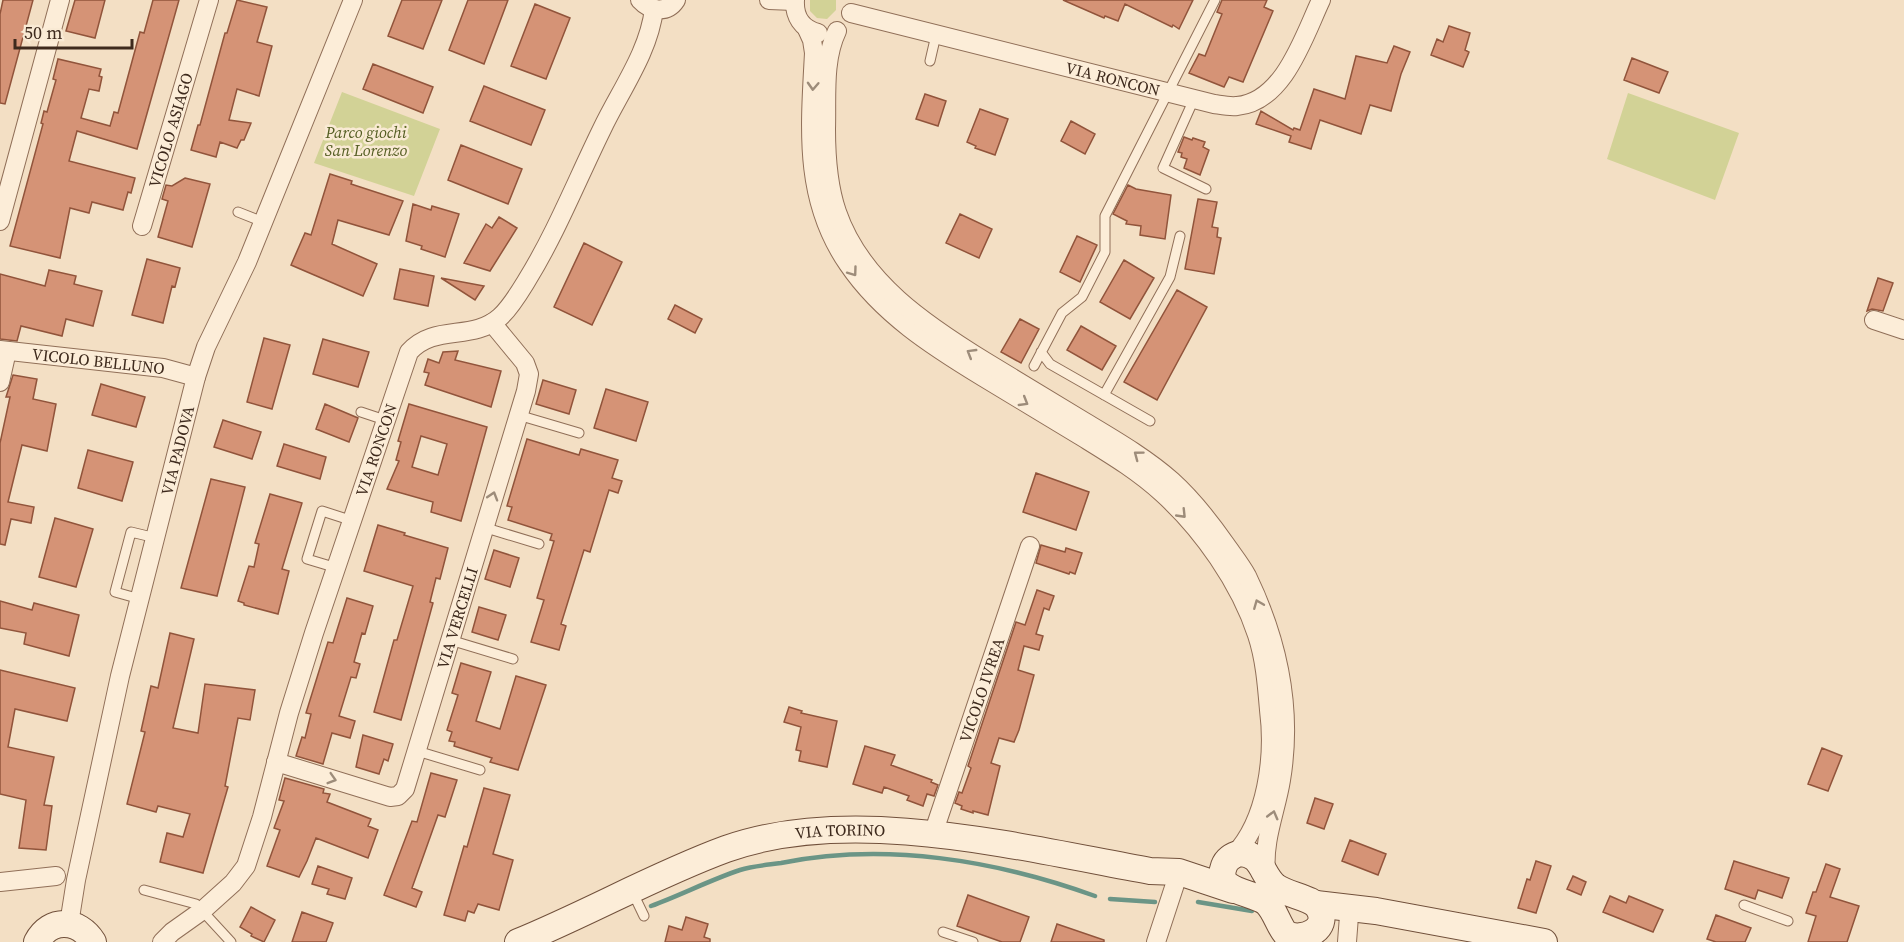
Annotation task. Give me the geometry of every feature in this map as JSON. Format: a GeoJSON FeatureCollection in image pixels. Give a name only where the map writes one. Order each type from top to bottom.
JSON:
{"type":"FeatureCollection","features":[{"type":"Feature","properties":{"kind":"street"},"geometry":{"type":"LineString","coordinates":[[0,221],[60,0]]}},
{"type":"Feature","properties":{"kind":"street","name":"VICOLO ASIAGO"},"geometry":{"type":"LineString","coordinates":[[142,226],[209,0]]}},
{"type":"Feature","properties":{"kind":"street","name":"VIA PADOVA"},"geometry":{"type":"LineString","coordinates":[[69,924],[102,756],[196,377],[206,347],[231,297],[263,222],[353,0]]}},
{"type":"Feature","properties":{"kind":"street","name":"VIA RONCON"},"geometry":{"type":"LineString","coordinates":[[162,942],[233,883],[246,866],[289,713],[405,361],[413,348],[424,339],[481,329],[501,317],[514,301],[553,234],[641,54],[653,23],[647,4],[669,8],[676,0]]}},
{"type":"Feature","properties":{"kind":"street"},"geometry":{"type":"LineString","coordinates":[[769,0],[795,1],[797,17],[807,29],[812,40],[814,53],[811,136],[817,195],[823,219],[834,243],[867,289],[891,315],[945,354],[1123,462],[1162,493],[1197,529],[1233,581],[1257,635],[1266,677],[1270,720],[1270,747],[1264,793],[1244,844],[1225,865],[1224,879],[1233,890]]}},
{"type":"Feature","properties":{"kind":"street","name":"VIA RONCON"},"geometry":{"type":"LineString","coordinates":[[837,31],[848,20],[852,7],[936,35],[1214,104],[1236,106],[1250,103],[1266,95],[1280,82],[1321,0]]}},
{"type":"Feature","properties":{"kind":"street"},"geometry":{"type":"LineString","coordinates":[[807,29],[822,34],[837,31]]}},
{"type":"Feature","properties":{"kind":"street"},"geometry":{"type":"LineString","coordinates":[[837,31],[829,54],[827,102],[826,136],[831,192],[848,236],[878,280],[901,303],[953,342],[1132,450],[1172,481],[1209,520],[1246,574],[1270,633],[1282,676],[1284,709],[1282,776],[1267,838],[1264,860],[1266,872]]}},
{"type":"Feature","properties":{"kind":"street"},"geometry":{"type":"LineString","coordinates":[[1874,320],[1904,330]]}},
{"type":"Feature","properties":{"kind":"street","name":"VIA VERCELLI"},"geometry":{"type":"LineString","coordinates":[[276,762],[390,797],[398,796],[405,789],[526,391],[529,374],[521,357],[492,323]]}},
{"type":"Feature","properties":{"kind":"street"},"geometry":{"type":"LineString","coordinates":[[0,382],[4,351]]}},
{"type":"Feature","properties":{"kind":"street","name":"VICOLO BELLUNO"},"geometry":{"type":"LineString","coordinates":[[4,351],[163,368],[196,377]]}},
{"type":"Feature","properties":{"kind":"street","name":"VICOLO IVREA"},"geometry":{"type":"LineString","coordinates":[[933,834],[1030,546]]}},
{"type":"Feature","properties":{"kind":"street","name":"VIA TORINO"},"geometry":{"type":"LineString","coordinates":[[519,942],[631,889],[728,848],[786,834],[832,830],[933,834],[1150,871],[1179,872],[1259,897],[1275,913],[1282,934]]}},
{"type":"Feature","properties":{"kind":"street"},"geometry":{"type":"LineString","coordinates":[[1231,857],[1241,853],[1255,856],[1272,884],[1297,897],[1311,901],[1313,928]]}},
{"type":"Feature","properties":{"kind":"street","name":"VIA TORINO"},"geometry":{"type":"LineString","coordinates":[[1179,872],[1231,857]]}},
{"type":"Feature","properties":{"kind":"street"},"geometry":{"type":"LineString","coordinates":[[1156,942],[1179,872]]}},
{"type":"Feature","properties":{"kind":"street"},"geometry":{"type":"LineString","coordinates":[[0,882],[56,876]]}},
{"type":"Feature","properties":{"kind":"street"},"geometry":{"type":"LineString","coordinates":[[1313,928],[1376,911]]}},
{"type":"Feature","properties":{"kind":"street"},"geometry":{"type":"LineString","coordinates":[[1282,934],[1303,940],[1313,928],[1349,916],[1376,911],[1544,942]]}},
{"type":"Feature","properties":{"kind":"street"},"geometry":{"type":"LineString","coordinates":[[1347,942],[1349,916]]}},
{"type":"Feature","properties":{"kind":"street"},"geometry":{"type":"LineString","coordinates":[[37,942],[42,933],[52,926],[69,924],[83,930],[93,942]]}},
{"type":"Feature","properties":{"kind":"lane"},"geometry":{"type":"LineString","coordinates":[[1034,366],[1062,313],[1082,297],[1105,252],[1105,216],[1170,93],[1215,0]]}},
{"type":"Feature","properties":{"kind":"lane"},"geometry":{"type":"LineString","coordinates":[[930,61],[936,35]]}},
{"type":"Feature","properties":{"kind":"lane"},"geometry":{"type":"LineString","coordinates":[[1194,99],[1163,168],[1206,189]]}},
{"type":"Feature","properties":{"kind":"lane"},"geometry":{"type":"LineString","coordinates":[[238,212],[263,222]]}},
{"type":"Feature","properties":{"kind":"lane"},"geometry":{"type":"LineString","coordinates":[[1104,394],[1170,277],[1180,236]]}},
{"type":"Feature","properties":{"kind":"lane"},"geometry":{"type":"LineString","coordinates":[[1041,352],[1050,364],[1150,421]]}},
{"type":"Feature","properties":{"kind":"lane"},"geometry":{"type":"LineString","coordinates":[[361,412],[385,420]]}},
{"type":"Feature","properties":{"kind":"lane"},"geometry":{"type":"LineString","coordinates":[[518,415],[579,433]]}},
{"type":"Feature","properties":{"kind":"lane"},"geometry":{"type":"LineString","coordinates":[[337,568],[307,559],[322,511],[353,520]]}},
{"type":"Feature","properties":{"kind":"lane"},"geometry":{"type":"LineString","coordinates":[[483,527],[539,544]]}},
{"type":"Feature","properties":{"kind":"lane"},"geometry":{"type":"LineString","coordinates":[[140,599],[115,592],[131,532],[156,538]]}},
{"type":"Feature","properties":{"kind":"lane"},"geometry":{"type":"LineString","coordinates":[[450,640],[513,659]]}},
{"type":"Feature","properties":{"kind":"lane"},"geometry":{"type":"LineString","coordinates":[[417,751],[480,770]]}},
{"type":"Feature","properties":{"kind":"lane"},"geometry":{"type":"LineString","coordinates":[[631,889],[644,916]]}},
{"type":"Feature","properties":{"kind":"lane"},"geometry":{"type":"LineString","coordinates":[[144,890],[196,904],[231,942]]}},
{"type":"Feature","properties":{"kind":"lane"},"geometry":{"type":"LineString","coordinates":[[1744,905],[1788,921]]}},
{"type":"Feature","properties":{"kind":"lane"},"geometry":{"type":"LineString","coordinates":[[943,932],[973,942]]}},
{"type":"Feature","properties":{"kind":"green space"},"geometry":{"type":"Polygon","coordinates":[[[810,0],[836,0],[836,10],[827,19],[817,18],[810,11],[810,0]]]}},
{"type":"Feature","properties":{"kind":"green space","name":"Parco giochi San Lorenzo"},"geometry":{"type":"Polygon","coordinates":[[[342,92],[440,129],[414,196],[314,163],[342,92]]]}},
{"type":"Feature","properties":{"kind":"green space"},"geometry":{"type":"Polygon","coordinates":[[[1628,93],[1739,133],[1715,200],[1607,159],[1628,93]]]}},
{"type":"Feature","properties":{"kind":"building"},"geometry":{"type":"Polygon","coordinates":[[[3,0],[33,0],[5,104],[0,103],[0,14],[3,0]]]}},
{"type":"Feature","properties":{"kind":"building"},"geometry":{"type":"Polygon","coordinates":[[[75,0],[105,0],[95,38],[66,31],[75,0]]]}},
{"type":"Feature","properties":{"kind":"building"},"geometry":{"type":"Polygon","coordinates":[[[153,0],[179,0],[137,149],[77,131],[69,161],[135,178],[123,210],[92,202],[89,213],[70,208],[60,258],[10,246],[43,124],[41,123],[44,111],[47,112],[56,80],[53,79],[58,59],[101,69],[99,91],[89,89],[81,118],[110,126],[114,112],[118,113],[140,32],[144,33],[153,0]]]}},
{"type":"Feature","properties":{"kind":"building"},"geometry":{"type":"Polygon","coordinates":[[[237,0],[267,7],[257,42],[272,46],[259,96],[237,89],[229,120],[251,123],[244,140],[241,140],[237,148],[220,142],[216,157],[191,150],[237,0]]]}},
{"type":"Feature","properties":{"kind":"building"},"geometry":{"type":"Polygon","coordinates":[[[402,0],[442,0],[423,49],[388,36],[402,0]]]}},
{"type":"Feature","properties":{"kind":"building"},"geometry":{"type":"Polygon","coordinates":[[[468,0],[508,0],[484,64],[449,50],[468,0]]]}},
{"type":"Feature","properties":{"kind":"building"},"geometry":{"type":"Polygon","coordinates":[[[1063,0],[1193,0],[1179,29],[1125,4],[1118,21],[1105,16],[1104,18],[1063,0]]]}},
{"type":"Feature","properties":{"kind":"building"},"geometry":{"type":"Polygon","coordinates":[[[1222,0],[1267,0],[1264,7],[1273,11],[1243,82],[1229,77],[1224,87],[1189,73],[1199,54],[1205,56],[1222,14],[1217,12],[1222,0]]]}},
{"type":"Feature","properties":{"kind":"building"},"geometry":{"type":"Polygon","coordinates":[[[535,4],[570,18],[546,79],[511,66],[535,4]]]}},
{"type":"Feature","properties":{"kind":"building"},"geometry":{"type":"Polygon","coordinates":[[[1449,26],[1470,33],[1465,50],[1469,52],[1463,67],[1431,55],[1437,39],[1443,42],[1449,26]]]}},
{"type":"Feature","properties":{"kind":"building"},"geometry":{"type":"Polygon","coordinates":[[[1394,46],[1410,52],[1401,74],[1391,111],[1370,105],[1361,134],[1320,120],[1311,149],[1289,142],[1291,136],[1256,124],[1261,111],[1293,130],[1294,128],[1300,130],[1314,89],[1345,99],[1356,56],[1387,63],[1394,46]]]}},
{"type":"Feature","properties":{"kind":"building"},"geometry":{"type":"Polygon","coordinates":[[[1632,58],[1668,72],[1659,93],[1624,80],[1632,58]]]}},
{"type":"Feature","properties":{"kind":"building"},"geometry":{"type":"Polygon","coordinates":[[[373,64],[433,87],[423,113],[363,89],[373,64]]]}},
{"type":"Feature","properties":{"kind":"building"},"geometry":{"type":"Polygon","coordinates":[[[484,86],[545,110],[531,145],[470,121],[484,86]]]}},
{"type":"Feature","properties":{"kind":"building"},"geometry":{"type":"Polygon","coordinates":[[[925,94],[946,101],[938,126],[916,119],[925,94]]]}},
{"type":"Feature","properties":{"kind":"building"},"geometry":{"type":"Polygon","coordinates":[[[980,109],[1008,119],[995,155],[975,148],[976,146],[967,142],[980,109]]]}},
{"type":"Feature","properties":{"kind":"building"},"geometry":{"type":"Polygon","coordinates":[[[1071,121],[1095,134],[1085,154],[1061,141],[1071,121]]]}},
{"type":"Feature","properties":{"kind":"building"},"geometry":{"type":"Polygon","coordinates":[[[1184,137],[1205,142],[1203,147],[1209,150],[1200,175],[1184,168],[1187,159],[1181,157],[1182,153],[1178,152],[1184,137]]]}},
{"type":"Feature","properties":{"kind":"building"},"geometry":{"type":"Polygon","coordinates":[[[461,145],[522,169],[508,204],[448,180],[461,145]]]}},
{"type":"Feature","properties":{"kind":"building"},"geometry":{"type":"Polygon","coordinates":[[[330,174],[352,181],[351,184],[403,201],[389,235],[338,220],[332,244],[377,264],[363,296],[291,265],[305,233],[311,235],[330,174]]]}},
{"type":"Feature","properties":{"kind":"building"},"geometry":{"type":"Polygon","coordinates":[[[185,178],[210,184],[192,247],[158,237],[168,201],[162,199],[166,185],[172,186],[185,178]]]}},
{"type":"Feature","properties":{"kind":"building"},"geometry":{"type":"Polygon","coordinates":[[[1128,185],[1136,189],[1171,195],[1165,239],[1140,235],[1141,226],[1126,224],[1127,221],[1113,214],[1128,185]]]}},
{"type":"Feature","properties":{"kind":"building"},"geometry":{"type":"Polygon","coordinates":[[[1198,199],[1217,202],[1212,227],[1218,228],[1217,237],[1221,238],[1214,274],[1185,269],[1198,199]]]}},
{"type":"Feature","properties":{"kind":"building"},"geometry":{"type":"Polygon","coordinates":[[[413,204],[431,210],[432,206],[459,214],[445,257],[406,241],[413,204]]]}},
{"type":"Feature","properties":{"kind":"building"},"geometry":{"type":"Polygon","coordinates":[[[960,214],[992,229],[979,258],[946,243],[960,214]]]}},
{"type":"Feature","properties":{"kind":"building"},"geometry":{"type":"Polygon","coordinates":[[[499,217],[517,228],[490,271],[464,263],[486,224],[492,228],[499,217]]]}},
{"type":"Feature","properties":{"kind":"building"},"geometry":{"type":"Polygon","coordinates":[[[1077,236],[1097,245],[1080,282],[1060,272],[1077,236]]]}},
{"type":"Feature","properties":{"kind":"building"},"geometry":{"type":"Polygon","coordinates":[[[584,243],[622,262],[592,325],[554,307],[584,243]]]}},
{"type":"Feature","properties":{"kind":"building"},"geometry":{"type":"Polygon","coordinates":[[[147,259],[180,268],[175,287],[172,286],[163,323],[132,315],[147,259]]]}},
{"type":"Feature","properties":{"kind":"building"},"geometry":{"type":"Polygon","coordinates":[[[1124,260],[1154,278],[1130,319],[1100,302],[1124,260]]]}},
{"type":"Feature","properties":{"kind":"building"},"geometry":{"type":"Polygon","coordinates":[[[400,269],[434,276],[428,306],[394,299],[400,269]]]}},
{"type":"Feature","properties":{"kind":"building"},"geometry":{"type":"Polygon","coordinates":[[[49,270],[76,276],[74,284],[102,291],[93,326],[66,319],[62,336],[21,326],[17,341],[0,339],[0,274],[45,286],[49,270]]]}},
{"type":"Feature","properties":{"kind":"building"},"geometry":{"type":"Polygon","coordinates":[[[441,278],[484,286],[475,300],[441,278]]]}},
{"type":"Feature","properties":{"kind":"building"},"geometry":{"type":"Polygon","coordinates":[[[1878,278],[1893,283],[1883,311],[1872,309],[1867,311],[1878,278]]]}},
{"type":"Feature","properties":{"kind":"building"},"geometry":{"type":"Polygon","coordinates":[[[1177,290],[1207,307],[1157,400],[1124,382],[1177,290]]]}},
{"type":"Feature","properties":{"kind":"building"},"geometry":{"type":"Polygon","coordinates":[[[675,305],[702,319],[695,333],[668,319],[675,305]]]}},
{"type":"Feature","properties":{"kind":"building"},"geometry":{"type":"Polygon","coordinates":[[[1020,319],[1039,329],[1021,363],[1001,352],[1020,319]]]}},
{"type":"Feature","properties":{"kind":"building"},"geometry":{"type":"Polygon","coordinates":[[[1081,326],[1116,346],[1102,370],[1067,350],[1081,326]]]}},
{"type":"Feature","properties":{"kind":"building"},"geometry":{"type":"Polygon","coordinates":[[[264,338],[290,345],[272,409],[247,402],[264,338]]]}},
{"type":"Feature","properties":{"kind":"building"},"geometry":{"type":"Polygon","coordinates":[[[323,339],[369,352],[358,387],[313,374],[323,339]]]}},
{"type":"Feature","properties":{"kind":"building"},"geometry":{"type":"Polygon","coordinates":[[[458,351],[455,360],[501,371],[491,407],[425,385],[429,373],[424,372],[428,359],[439,363],[443,352],[458,351]]]}},
{"type":"Feature","properties":{"kind":"building"},"geometry":{"type":"Polygon","coordinates":[[[13,375],[37,379],[33,399],[56,404],[47,451],[22,445],[8,502],[34,507],[31,523],[11,519],[5,545],[0,544],[0,443],[10,397],[6,397],[13,375]]]}},
{"type":"Feature","properties":{"kind":"building"},"geometry":{"type":"Polygon","coordinates":[[[543,380],[576,390],[569,414],[536,404],[543,380]]]}},
{"type":"Feature","properties":{"kind":"building"},"geometry":{"type":"Polygon","coordinates":[[[101,384],[145,397],[136,427],[92,415],[101,384]]]}},
{"type":"Feature","properties":{"kind":"building"},"geometry":{"type":"Polygon","coordinates":[[[606,389],[648,402],[636,441],[594,428],[606,389]]]}},
{"type":"Feature","properties":{"kind":"building"},"geometry":{"type":"Polygon","coordinates":[[[325,404],[358,418],[349,442],[316,429],[325,404]]]}},
{"type":"Feature","properties":{"kind":"building"},"geometry":{"type":"Polygon","coordinates":[[[409,404],[487,427],[461,521],[431,512],[433,502],[387,489],[399,461],[396,460],[401,442],[398,441],[409,404]],[[421,436],[412,467],[438,475],[447,444],[421,436]]]}},
{"type":"Feature","properties":{"kind":"building"},"geometry":{"type":"Polygon","coordinates":[[[223,420],[261,432],[252,459],[214,447],[223,420]]]}},
{"type":"Feature","properties":{"kind":"building"},"geometry":{"type":"Polygon","coordinates":[[[527,439],[579,455],[581,449],[618,460],[612,478],[622,481],[618,493],[609,490],[590,552],[584,550],[561,624],[566,626],[559,650],[531,642],[544,600],[537,598],[554,541],[550,540],[552,534],[508,520],[512,507],[507,506],[527,439]]]}},
{"type":"Feature","properties":{"kind":"building"},"geometry":{"type":"Polygon","coordinates":[[[284,444],[326,457],[320,479],[277,466],[284,444]]]}},
{"type":"Feature","properties":{"kind":"building"},"geometry":{"type":"Polygon","coordinates":[[[88,450],[133,462],[122,501],[78,488],[88,450]]]}},
{"type":"Feature","properties":{"kind":"building"},"geometry":{"type":"Polygon","coordinates":[[[1036,473],[1089,492],[1076,530],[1023,512],[1036,473]]]}},
{"type":"Feature","properties":{"kind":"building"},"geometry":{"type":"Polygon","coordinates":[[[211,479],[245,487],[217,596],[181,588],[211,479]]]}},
{"type":"Feature","properties":{"kind":"building"},"geometry":{"type":"Polygon","coordinates":[[[270,494],[302,503],[282,569],[289,571],[278,614],[244,605],[238,601],[249,566],[254,567],[259,544],[255,543],[270,494]]]}},
{"type":"Feature","properties":{"kind":"building"},"geometry":{"type":"Polygon","coordinates":[[[55,518],[93,529],[76,587],[39,577],[55,518]]]}},
{"type":"Feature","properties":{"kind":"building"},"geometry":{"type":"Polygon","coordinates":[[[378,525],[448,548],[440,579],[436,578],[430,602],[433,603],[401,720],[374,712],[394,640],[397,640],[413,586],[364,571],[378,525]]]}},
{"type":"Feature","properties":{"kind":"building"},"geometry":{"type":"Polygon","coordinates":[[[1041,545],[1065,552],[1066,548],[1082,553],[1075,574],[1036,563],[1041,545]]]}},
{"type":"Feature","properties":{"kind":"building"},"geometry":{"type":"Polygon","coordinates":[[[494,550],[519,558],[510,587],[485,579],[494,550]]]}},
{"type":"Feature","properties":{"kind":"building"},"geometry":{"type":"Polygon","coordinates":[[[1037,590],[1054,596],[1049,610],[1044,608],[1036,634],[1043,636],[1039,650],[1024,646],[1018,670],[1034,675],[1019,730],[1014,742],[999,738],[991,763],[1000,766],[988,815],[973,811],[973,813],[961,809],[962,806],[955,803],[959,792],[962,793],[971,768],[968,766],[1016,622],[1025,625],[1037,590]]]}},
{"type":"Feature","properties":{"kind":"building"},"geometry":{"type":"Polygon","coordinates":[[[347,598],[373,606],[354,662],[360,664],[356,678],[351,677],[339,716],[355,721],[350,738],[332,733],[323,764],[296,756],[302,737],[305,738],[311,714],[306,713],[328,642],[333,643],[347,598]]]}},
{"type":"Feature","properties":{"kind":"building"},"geometry":{"type":"Polygon","coordinates":[[[0,601],[32,610],[34,603],[79,615],[69,656],[24,644],[26,633],[0,628],[0,601]]]}},
{"type":"Feature","properties":{"kind":"building"},"geometry":{"type":"Polygon","coordinates":[[[479,607],[506,615],[498,640],[472,632],[479,607]]]}},
{"type":"Feature","properties":{"kind":"building"},"geometry":{"type":"Polygon","coordinates":[[[170,633],[194,639],[173,728],[198,733],[205,684],[255,690],[250,720],[238,718],[225,786],[228,787],[203,873],[160,862],[167,833],[183,837],[190,814],[158,806],[156,812],[127,804],[145,732],[141,731],[151,686],[158,688],[170,633]]]}},
{"type":"Feature","properties":{"kind":"building"},"geometry":{"type":"Polygon","coordinates":[[[461,663],[491,672],[476,721],[500,729],[516,676],[546,685],[518,770],[490,762],[492,758],[454,746],[455,742],[449,741],[452,732],[447,730],[458,695],[452,693],[461,663]]]}},
{"type":"Feature","properties":{"kind":"building"},"geometry":{"type":"Polygon","coordinates":[[[0,670],[75,688],[67,721],[15,709],[8,747],[54,757],[44,805],[52,806],[46,850],[19,848],[26,800],[0,794],[0,670]]]}},
{"type":"Feature","properties":{"kind":"building"},"geometry":{"type":"Polygon","coordinates":[[[789,707],[802,711],[801,713],[837,721],[827,767],[799,761],[801,751],[796,750],[801,727],[784,722],[789,707]]]}},
{"type":"Feature","properties":{"kind":"building"},"geometry":{"type":"Polygon","coordinates":[[[363,735],[393,744],[388,761],[384,759],[379,774],[356,767],[363,735]]]}},
{"type":"Feature","properties":{"kind":"building"},"geometry":{"type":"Polygon","coordinates":[[[865,746],[895,755],[891,765],[932,780],[931,782],[938,785],[934,796],[927,794],[923,806],[907,800],[909,796],[884,787],[882,793],[853,784],[865,746]]]}},
{"type":"Feature","properties":{"kind":"building"},"geometry":{"type":"Polygon","coordinates":[[[1822,748],[1842,756],[1828,791],[1808,784],[1822,748]]]}},
{"type":"Feature","properties":{"kind":"building"},"geometry":{"type":"Polygon","coordinates":[[[431,773],[457,780],[445,817],[438,815],[412,888],[422,892],[416,907],[384,895],[412,821],[417,822],[431,773]]]}},
{"type":"Feature","properties":{"kind":"building"},"geometry":{"type":"Polygon","coordinates":[[[285,778],[324,789],[323,793],[330,794],[327,802],[371,819],[368,826],[378,830],[368,858],[316,838],[299,877],[267,866],[280,830],[274,828],[284,801],[279,800],[285,778]]]}},
{"type":"Feature","properties":{"kind":"building"},"geometry":{"type":"Polygon","coordinates":[[[484,788],[510,795],[493,854],[513,860],[499,910],[478,904],[474,913],[468,911],[465,921],[444,915],[484,788]]]}},
{"type":"Feature","properties":{"kind":"building"},"geometry":{"type":"Polygon","coordinates":[[[1315,798],[1333,804],[1324,829],[1307,823],[1315,798]]]}},
{"type":"Feature","properties":{"kind":"building"},"geometry":{"type":"Polygon","coordinates":[[[1350,840],[1386,854],[1378,875],[1342,861],[1350,840]]]}},
{"type":"Feature","properties":{"kind":"building"},"geometry":{"type":"Polygon","coordinates":[[[1536,861],[1551,866],[1536,913],[1518,908],[1527,879],[1530,880],[1536,861]]]}},
{"type":"Feature","properties":{"kind":"building"},"geometry":{"type":"Polygon","coordinates":[[[1734,861],[1789,878],[1782,898],[1758,890],[1755,899],[1725,889],[1734,861]]]}},
{"type":"Feature","properties":{"kind":"building"},"geometry":{"type":"Polygon","coordinates":[[[1826,864],[1840,869],[1830,897],[1859,906],[1847,942],[1808,942],[1816,916],[1806,913],[1826,864]]]}},
{"type":"Feature","properties":{"kind":"building"},"geometry":{"type":"Polygon","coordinates":[[[318,866],[352,878],[345,899],[327,894],[329,889],[312,884],[318,866]]]}},
{"type":"Feature","properties":{"kind":"building"},"geometry":{"type":"Polygon","coordinates":[[[1573,876],[1586,882],[1581,895],[1567,889],[1573,876]]]}},
{"type":"Feature","properties":{"kind":"building"},"geometry":{"type":"Polygon","coordinates":[[[968,895],[1029,917],[1020,942],[1002,942],[957,926],[968,895]]]}},
{"type":"Feature","properties":{"kind":"building"},"geometry":{"type":"Polygon","coordinates":[[[1610,896],[1626,903],[1629,896],[1663,910],[1653,932],[1603,912],[1610,896]]]}},
{"type":"Feature","properties":{"kind":"building"},"geometry":{"type":"Polygon","coordinates":[[[251,907],[275,920],[264,942],[251,936],[252,934],[240,927],[251,907]]]}},
{"type":"Feature","properties":{"kind":"building"},"geometry":{"type":"Polygon","coordinates":[[[302,912],[333,923],[326,942],[292,942],[302,912]]]}},
{"type":"Feature","properties":{"kind":"building"},"geometry":{"type":"Polygon","coordinates":[[[1716,915],[1751,928],[1745,942],[1716,942],[1707,939],[1716,915]]]}},
{"type":"Feature","properties":{"kind":"building"},"geometry":{"type":"Polygon","coordinates":[[[686,917],[708,924],[704,937],[710,939],[710,942],[665,942],[669,926],[682,930],[686,917]]]}},
{"type":"Feature","properties":{"kind":"building"},"geometry":{"type":"Polygon","coordinates":[[[1057,924],[1104,940],[1104,942],[1051,942],[1057,924]]]}},
{"type":"Feature","properties":{"kind":"waterway"},"geometry":{"type":"LineString","coordinates":[[651,906],[745,869],[820,857],[860,854],[939,858],[979,864],[1057,883],[1095,896]]}},
{"type":"Feature","properties":{"kind":"waterway"},"geometry":{"type":"LineString","coordinates":[[1110,899],[1155,902]]}},
{"type":"Feature","properties":{"kind":"waterway"},"geometry":{"type":"LineString","coordinates":[[1198,902],[1252,911]]}}]}
